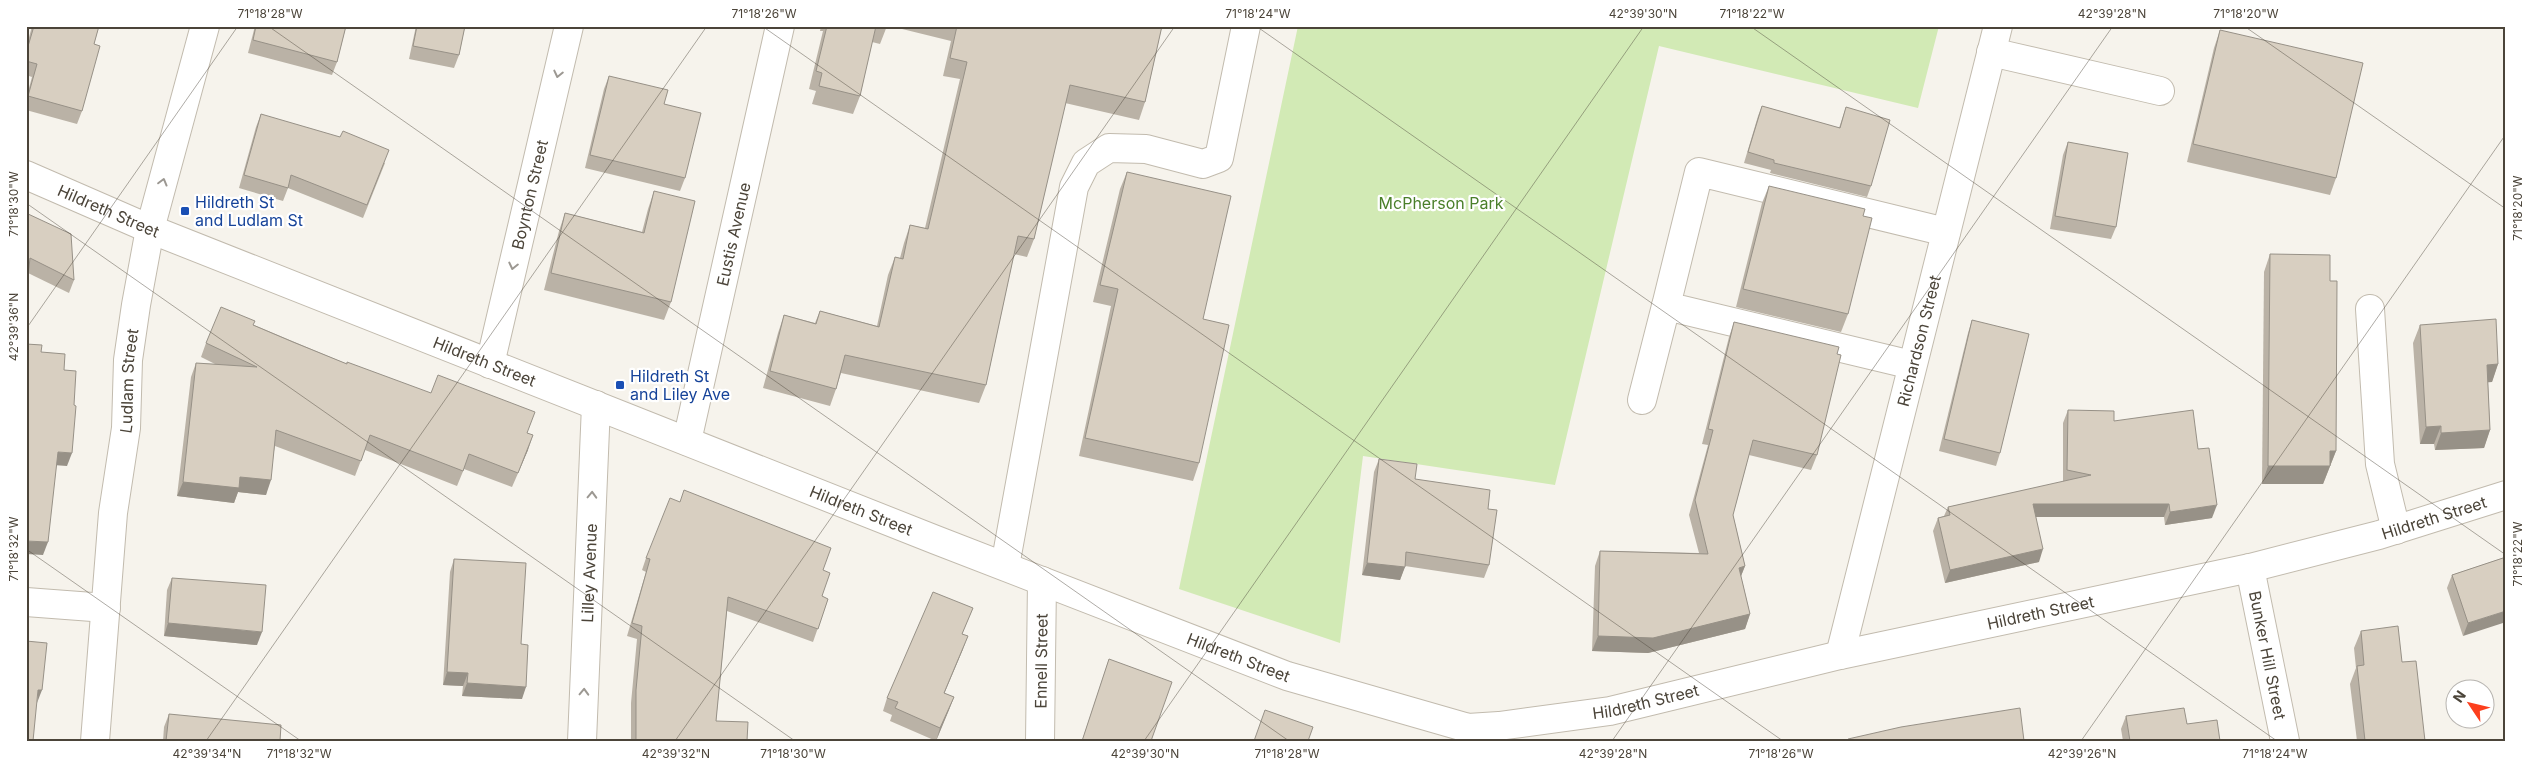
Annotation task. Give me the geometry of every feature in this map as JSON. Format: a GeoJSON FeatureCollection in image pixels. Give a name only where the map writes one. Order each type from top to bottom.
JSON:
{"type":"FeatureCollection","features":[{"type":"Feature","properties":{"kind":"street","name":"Ludlam Street"},"geometry":{"type":"LineString","coordinates":[[95,741],[113,513],[126,428],[128,360],[150,229],[205,26]]}},
{"type":"Feature","properties":{"kind":"street","name":"Boynton Street"},"geometry":{"type":"LineString","coordinates":[[490,364],[569,26]]}},
{"type":"Feature","properties":{"kind":"street","name":"Eustis Avenue"},"geometry":{"type":"LineString","coordinates":[[687,441],[780,26]]}},
{"type":"Feature","properties":{"kind":"street"},"geometry":{"type":"LineString","coordinates":[[1005,566],[1074,187],[1086,163],[1109,148],[1146,149],[1204,164],[1219,158],[1246,26]]}},
{"type":"Feature","properties":{"kind":"street","name":"Richardson Street"},"geometry":{"type":"LineString","coordinates":[[1840,655],[1998,26]]}},
{"type":"Feature","properties":{"kind":"street"},"geometry":{"type":"LineString","coordinates":[[1991,52],[2160,91]]}},
{"type":"Feature","properties":{"kind":"street"},"geometry":{"type":"LineString","coordinates":[[1642,400],[1699,172],[1946,232]]}},
{"type":"Feature","properties":{"kind":"street","name":"Hildreth Street"},"geometry":{"type":"LineString","coordinates":[[26,175],[150,229],[1287,676],[1468,728],[1499,734],[1610,711],[1840,655],[2250,568],[2396,530],[2506,495]]}},
{"type":"Feature","properties":{"kind":"street"},"geometry":{"type":"LineString","coordinates":[[1666,306],[1912,366]]}},
{"type":"Feature","properties":{"kind":"street"},"geometry":{"type":"LineString","coordinates":[[2370,309],[2380,464],[2396,530]]}},
{"type":"Feature","properties":{"kind":"street","name":"Lilley Avenue"},"geometry":{"type":"LineString","coordinates":[[582,741],[596,405]]}},
{"type":"Feature","properties":{"kind":"street","name":"Bunker Hill Street"},"geometry":{"type":"LineString","coordinates":[[2250,568],[2285,741]]}},
{"type":"Feature","properties":{"kind":"street","name":"Ennell Street"},"geometry":{"type":"LineString","coordinates":[[1040,741],[1042,581]]}},
{"type":"Feature","properties":{"kind":"street"},"geometry":{"type":"LineString","coordinates":[[26,602],[106,608]]}},
{"type":"Feature","properties":{"kind":"green space","name":"McPherson Park"},"geometry":{"type":"Polygon","coordinates":[[[1298,26],[1939,26],[1918,108],[1659,46],[1555,485],[1363,456],[1340,643],[1179,589],[1298,26]]]}},
{"type":"Feature","properties":{"kind":"building"},"geometry":{"type":"Polygon","coordinates":[[[34,26],[99,26],[94,44],[100,46],[82,111],[28,96],[37,64],[26,61],[26,53],[34,26]]]}},
{"type":"Feature","properties":{"kind":"building"},"geometry":{"type":"Polygon","coordinates":[[[256,26],[346,26],[337,62],[253,40],[256,26]]]}},
{"type":"Feature","properties":{"kind":"building"},"geometry":{"type":"Polygon","coordinates":[[[417,26],[465,26],[459,55],[413,46],[417,26]]]}},
{"type":"Feature","properties":{"kind":"building"},"geometry":{"type":"Polygon","coordinates":[[[827,26],[876,26],[860,96],[819,86],[822,73],[816,71],[827,26]]]}},
{"type":"Feature","properties":{"kind":"building"},"geometry":{"type":"Polygon","coordinates":[[[957,26],[1162,26],[1145,102],[1070,85],[1034,239],[1018,236],[986,385],[845,355],[836,389],[770,371],[784,315],[816,324],[820,311],[879,327],[895,257],[903,259],[910,225],[928,229],[967,62],[950,58],[957,26]]]}},
{"type":"Feature","properties":{"kind":"building"},"geometry":{"type":"Polygon","coordinates":[[[2220,30],[2363,63],[2336,178],[2193,144],[2220,30]]]}},
{"type":"Feature","properties":{"kind":"building"},"geometry":{"type":"Polygon","coordinates":[[[609,76],[668,90],[664,104],[701,113],[685,178],[590,155],[609,76]]]}},
{"type":"Feature","properties":{"kind":"building"},"geometry":{"type":"Polygon","coordinates":[[[1762,106],[1840,128],[1846,107],[1890,120],[1871,186],[1774,163],[1774,160],[1748,152],[1762,106]]]}},
{"type":"Feature","properties":{"kind":"building"},"geometry":{"type":"Polygon","coordinates":[[[261,114],[340,137],[343,131],[389,150],[367,205],[291,175],[288,188],[244,175],[261,114]]]}},
{"type":"Feature","properties":{"kind":"building"},"geometry":{"type":"Polygon","coordinates":[[[2068,142],[2128,153],[2116,227],[2055,216],[2068,142]]]}},
{"type":"Feature","properties":{"kind":"building"},"geometry":{"type":"Polygon","coordinates":[[[1127,172],[1231,196],[1203,319],[1229,325],[1199,463],[1085,438],[1118,289],[1100,285],[1127,172]]]}},
{"type":"Feature","properties":{"kind":"building"},"geometry":{"type":"Polygon","coordinates":[[[1769,186],[1865,209],[1863,216],[1872,218],[1848,314],[1743,289],[1769,186]]]}},
{"type":"Feature","properties":{"kind":"building"},"geometry":{"type":"Polygon","coordinates":[[[654,191],[695,201],[671,302],[551,273],[565,213],[644,233],[654,191]]]}},
{"type":"Feature","properties":{"kind":"building"},"geometry":{"type":"Polygon","coordinates":[[[26,213],[71,234],[74,280],[30,258],[26,295],[26,213]]]}},
{"type":"Feature","properties":{"kind":"building"},"geometry":{"type":"Polygon","coordinates":[[[2270,254],[2330,255],[2330,281],[2337,281],[2336,451],[2330,451],[2330,466],[2268,466],[2270,254]]]}},
{"type":"Feature","properties":{"kind":"building"},"geometry":{"type":"Polygon","coordinates":[[[221,307],[255,321],[253,325],[293,342],[347,364],[347,362],[431,393],[438,375],[535,412],[527,433],[533,435],[518,473],[469,454],[463,471],[370,435],[361,461],[276,430],[271,480],[240,477],[239,488],[183,482],[196,363],[257,367],[206,343],[221,307]]]}},
{"type":"Feature","properties":{"kind":"building"},"geometry":{"type":"Polygon","coordinates":[[[2496,319],[2498,364],[2487,365],[2490,430],[2441,433],[2441,426],[2426,427],[2420,325],[2496,319]]]}},
{"type":"Feature","properties":{"kind":"building"},"geometry":{"type":"Polygon","coordinates":[[[1972,320],[2029,334],[2000,453],[1944,439],[1972,320]]]}},
{"type":"Feature","properties":{"kind":"building"},"geometry":{"type":"Polygon","coordinates":[[[1734,322],[1839,347],[1837,354],[1841,355],[1817,455],[1753,440],[1733,515],[1745,566],[1739,568],[1750,614],[1653,638],[1598,636],[1600,551],[1708,554],[1695,500],[1713,430],[1708,429],[1734,322]]]}},
{"type":"Feature","properties":{"kind":"building"},"geometry":{"type":"Polygon","coordinates":[[[26,344],[42,345],[41,352],[65,354],[64,370],[76,371],[74,405],[76,406],[72,453],[58,452],[48,542],[26,541],[26,344]]]}},
{"type":"Feature","properties":{"kind":"building"},"geometry":{"type":"Polygon","coordinates":[[[2068,410],[2114,411],[2114,421],[2193,410],[2198,449],[2209,448],[2217,505],[2170,512],[2169,504],[2033,504],[2043,549],[1950,570],[1938,518],[1950,515],[1948,507],[2091,475],[2067,470],[2068,410]]]}},
{"type":"Feature","properties":{"kind":"building"},"geometry":{"type":"Polygon","coordinates":[[[1379,459],[1417,464],[1415,479],[1490,490],[1488,509],[1497,510],[1489,565],[1406,552],[1405,567],[1367,563],[1379,459]]]}},
{"type":"Feature","properties":{"kind":"building"},"geometry":{"type":"Polygon","coordinates":[[[684,490],[831,548],[823,570],[830,573],[822,596],[828,599],[818,629],[728,597],[716,721],[748,722],[747,741],[636,741],[636,690],[642,626],[632,623],[650,559],[646,558],[670,498],[680,502],[684,490]]]}},
{"type":"Feature","properties":{"kind":"building"},"geometry":{"type":"Polygon","coordinates":[[[2506,557],[2506,611],[2468,623],[2452,575],[2506,557]]]}},
{"type":"Feature","properties":{"kind":"building"},"geometry":{"type":"Polygon","coordinates":[[[454,559],[526,563],[521,644],[528,645],[526,687],[467,683],[468,673],[447,672],[454,559]]]}},
{"type":"Feature","properties":{"kind":"building"},"geometry":{"type":"Polygon","coordinates":[[[172,578],[266,585],[262,632],[168,623],[172,578]]]}},
{"type":"Feature","properties":{"kind":"building"},"geometry":{"type":"Polygon","coordinates":[[[933,592],[973,608],[962,634],[968,636],[944,693],[954,697],[940,728],[895,708],[898,702],[887,698],[933,592]]]}},
{"type":"Feature","properties":{"kind":"building"},"geometry":{"type":"Polygon","coordinates":[[[2398,626],[2402,662],[2416,661],[2425,741],[2365,741],[2357,666],[2364,665],[2361,631],[2398,626]]]}},
{"type":"Feature","properties":{"kind":"building"},"geometry":{"type":"Polygon","coordinates":[[[26,641],[47,643],[42,690],[38,690],[33,741],[26,741],[26,641]]]}},
{"type":"Feature","properties":{"kind":"building"},"geometry":{"type":"Polygon","coordinates":[[[1109,659],[1172,682],[1151,741],[1082,741],[1109,659]]]}},
{"type":"Feature","properties":{"kind":"building"},"geometry":{"type":"Polygon","coordinates":[[[2020,708],[2024,741],[1849,741],[1848,739],[1901,727],[2020,708]]]}},
{"type":"Feature","properties":{"kind":"building"},"geometry":{"type":"Polygon","coordinates":[[[2184,708],[2187,724],[2217,720],[2220,741],[2130,741],[2126,716],[2184,708]]]}},
{"type":"Feature","properties":{"kind":"building"},"geometry":{"type":"Polygon","coordinates":[[[1265,710],[1313,727],[1308,741],[1254,741],[1265,710]]]}},
{"type":"Feature","properties":{"kind":"building"},"geometry":{"type":"Polygon","coordinates":[[[169,714],[281,725],[280,741],[166,741],[169,714]]]}},
{"type":"Feature","properties":{"kind":"place","name":"Hildreth St and Ludlam St"},"geometry":{"type":"Point","coordinates":[185,211]}},
{"type":"Feature","properties":{"kind":"place","name":"Hildreth St and Liley Ave"},"geometry":{"type":"Point","coordinates":[620,385]}}]}
